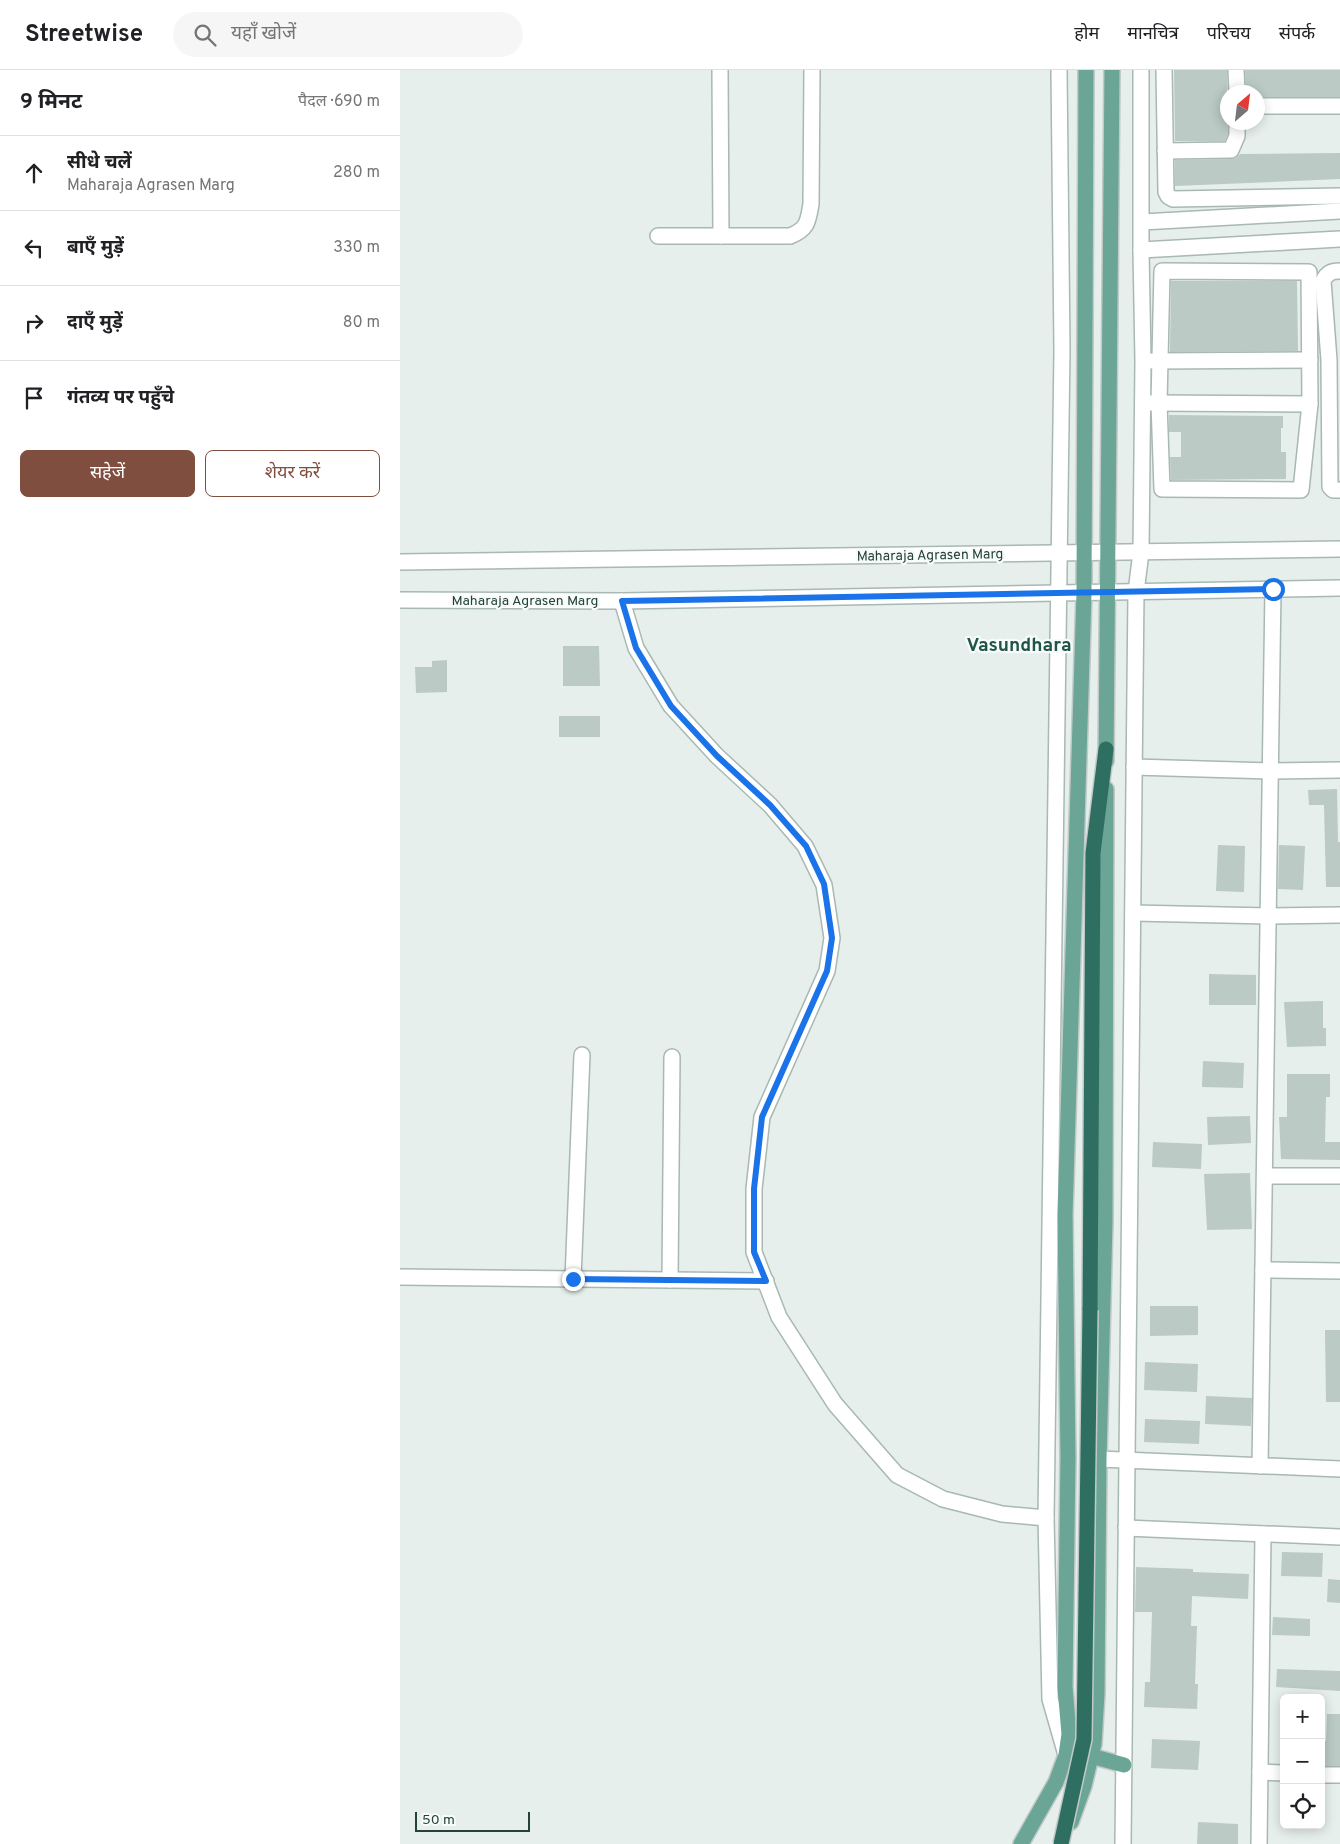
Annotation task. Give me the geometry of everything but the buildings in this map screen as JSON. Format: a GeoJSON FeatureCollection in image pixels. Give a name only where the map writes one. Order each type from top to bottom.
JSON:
{"type":"FeatureCollection","features":[{"type":"Feature","properties":{"kind":"highway"},"geometry":{"type":"LineString","coordinates":[[1062,1844],[1084,1739],[1090,1300],[1093,853],[1106,749]]}},
{"type":"Feature","properties":{"kind":"main road"},"geometry":{"type":"LineString","coordinates":[[1021,1844],[1056,1782],[1066,1755],[1069,1734],[1065,1687],[1068,1457],[1064,1215],[1084,593],[1086,70]]}},
{"type":"Feature","properties":{"kind":"main road"},"geometry":{"type":"LineString","coordinates":[[1062,1844],[1084,1786],[1094,1744],[1097,1694],[1099,1459],[1105,1212],[1107,553],[1112,70]]}},
{"type":"Feature","properties":{"kind":"main road"},"geometry":{"type":"LineString","coordinates":[[1091,1756],[1124,1765]]}},
{"type":"Feature","properties":{"kind":"main road"},"geometry":{"type":"LineString","coordinates":[[1056,1782],[1084,1786]]}},
{"type":"Feature","properties":{"kind":"street"},"geometry":{"type":"LineString","coordinates":[[720,70],[721,236]]}},
{"type":"Feature","properties":{"kind":"street"},"geometry":{"type":"LineString","coordinates":[[658,236],[790,236],[801,232],[808,221],[811,204],[812,70]]}},
{"type":"Feature","properties":{"kind":"street"},"geometry":{"type":"LineString","coordinates":[[1059,70],[1062,350],[1046,1518],[1050,1699],[1066,1755]]}},
{"type":"Feature","properties":{"kind":"street"},"geometry":{"type":"LineString","coordinates":[[1122,1844],[1136,592],[1141,552],[1143,361],[1141,70]]}},
{"type":"Feature","properties":{"kind":"street"},"geometry":{"type":"LineString","coordinates":[[1164,70],[1166,192],[1170,198],[1340,196]]}},
{"type":"Feature","properties":{"kind":"street"},"geometry":{"type":"LineString","coordinates":[[1236,70],[1237,85]]}},
{"type":"Feature","properties":{"kind":"street"},"geometry":{"type":"LineString","coordinates":[[1265,106],[1340,106]]}},
{"type":"Feature","properties":{"kind":"street"},"geometry":{"type":"LineString","coordinates":[[1166,151],[1231,150],[1237,136],[1237,130]]}},
{"type":"Feature","properties":{"kind":"street"},"geometry":{"type":"LineString","coordinates":[[1142,222],[1340,211]]}},
{"type":"Feature","properties":{"kind":"street"},"geometry":{"type":"LineString","coordinates":[[1141,250],[1340,239]]}},
{"type":"Feature","properties":{"kind":"street"},"geometry":{"type":"LineString","coordinates":[[1162,271],[1309,272],[1310,404],[1301,490],[1162,490],[1159,403],[1160,362],[1162,271]]}},
{"type":"Feature","properties":{"kind":"street"},"geometry":{"type":"LineString","coordinates":[[1340,271],[1333,271],[1327,274],[1323,281],[1329,360],[1330,487],[1333,490],[1340,490]]}},
{"type":"Feature","properties":{"kind":"street"},"geometry":{"type":"LineString","coordinates":[[1143,361],[1310,360]]}},
{"type":"Feature","properties":{"kind":"street"},"geometry":{"type":"LineString","coordinates":[[1142,402],[1310,404]]}},
{"type":"Feature","properties":{"kind":"street","name":"Maharaja Agrasen Marg"},"geometry":{"type":"LineString","coordinates":[[400,562],[1340,549]]}},
{"type":"Feature","properties":{"kind":"street","name":"Maharaja Agrasen Marg"},"geometry":{"type":"LineString","coordinates":[[400,600],[622,601],[1340,588]]}},
{"type":"Feature","properties":{"kind":"street"},"geometry":{"type":"LineString","coordinates":[[1260,1466],[1273,589]]}},
{"type":"Feature","properties":{"kind":"street"},"geometry":{"type":"LineString","coordinates":[[622,601],[636,648],[671,706],[717,756],[770,805],[806,846],[824,884],[832,938],[827,971],[762,1117],[754,1189],[754,1252],[779,1317],[835,1404],[897,1475],[943,1499],[1002,1514],[1046,1518]]}},
{"type":"Feature","properties":{"kind":"street"},"geometry":{"type":"LineString","coordinates":[[1134,767],[1271,771],[1340,770]]}},
{"type":"Feature","properties":{"kind":"street"},"geometry":{"type":"LineString","coordinates":[[1133,913],[1269,916],[1340,915]]}},
{"type":"Feature","properties":{"kind":"street"},"geometry":{"type":"LineString","coordinates":[[573,1279],[582,1055]]}},
{"type":"Feature","properties":{"kind":"street"},"geometry":{"type":"LineString","coordinates":[[670,1280],[672,1057]]}},
{"type":"Feature","properties":{"kind":"street"},"geometry":{"type":"LineString","coordinates":[[1265,1176],[1340,1176]]}},
{"type":"Feature","properties":{"kind":"street"},"geometry":{"type":"LineString","coordinates":[[1263,1270],[1340,1271]]}},
{"type":"Feature","properties":{"kind":"street"},"geometry":{"type":"LineString","coordinates":[[400,1276],[766,1281]]}},
{"type":"Feature","properties":{"kind":"street"},"geometry":{"type":"LineString","coordinates":[[1099,1459],[1340,1469]]}},
{"type":"Feature","properties":{"kind":"street"},"geometry":{"type":"LineString","coordinates":[[1126,1528],[1340,1536]]}},
{"type":"Feature","properties":{"kind":"street"},"geometry":{"type":"LineString","coordinates":[[1259,1844],[1263,1534]]}},
{"type":"Feature","properties":{"kind":"street"},"geometry":{"type":"LineString","coordinates":[[1260,1772],[1280,1773]]}},
{"type":"Feature","properties":{"kind":"street"},"geometry":{"type":"LineString","coordinates":[[1325,1774],[1340,1775]]}},
{"type":"Feature","properties":{"kind":"district","name":"Vasundhara"},"geometry":{"type":"Point","coordinates":[1019,646]}},
{"type":"Feature","properties":{"kind":"route"},"geometry":{"type":"LineString","coordinates":[[573,1279],[766,1281],[754,1252],[754,1189],[762,1117],[827,971],[832,938],[824,884],[806,846],[770,805],[717,756],[671,706],[636,648],[622,601],[1273,589]]}}]}
